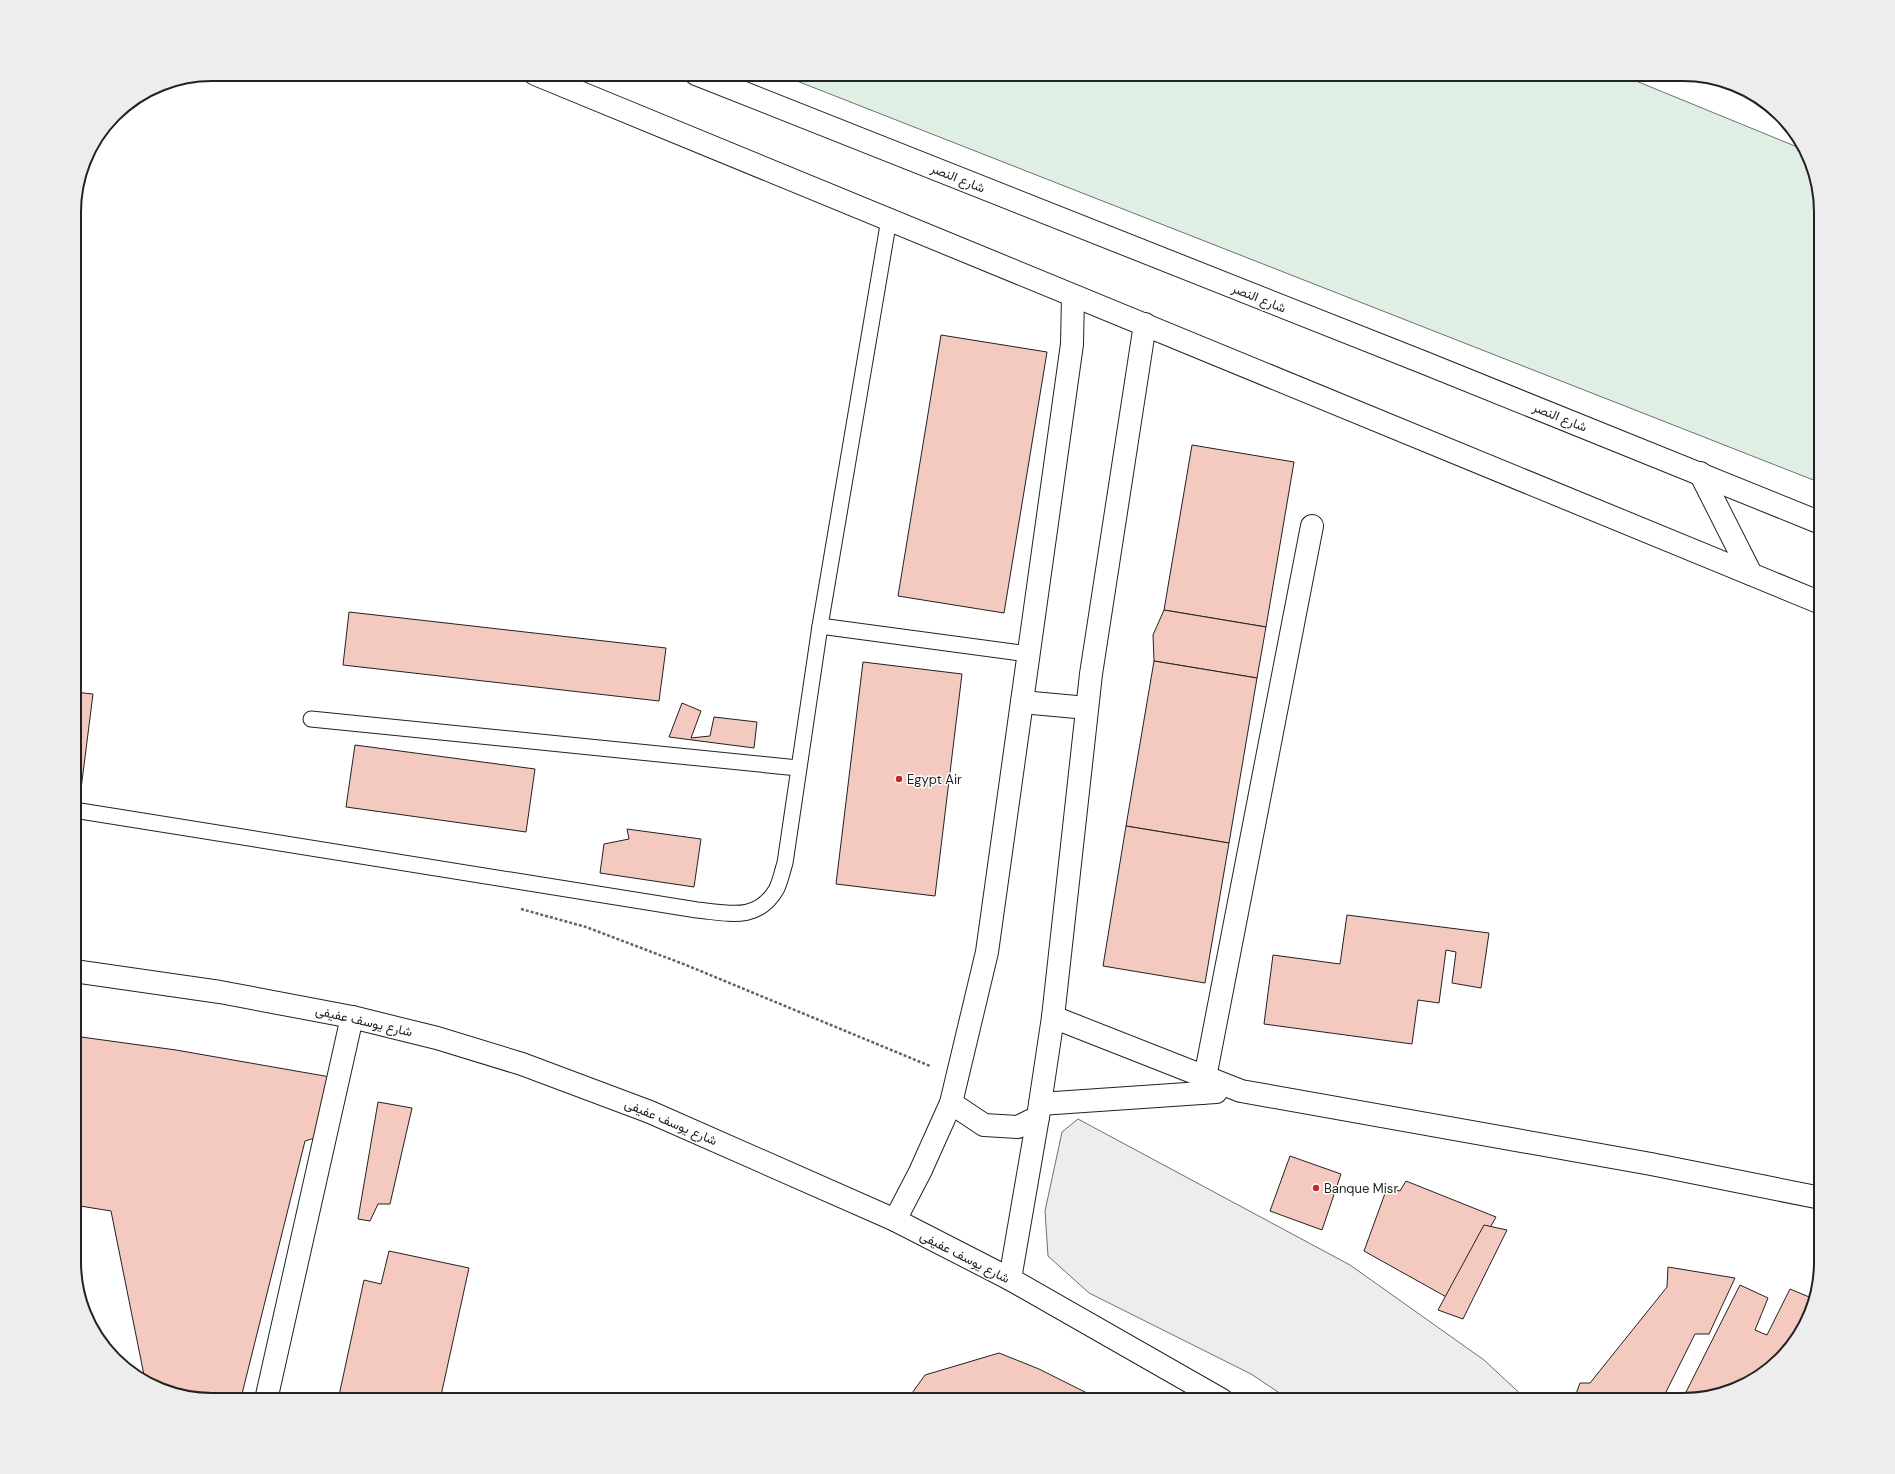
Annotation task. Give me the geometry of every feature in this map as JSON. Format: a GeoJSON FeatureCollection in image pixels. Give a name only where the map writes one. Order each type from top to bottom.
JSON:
{"type":"FeatureCollection","features":[{"type":"Feature","properties":{"kind":"street"},"geometry":{"type":"LineString","coordinates":[[552,81],[1814,600]]}},
{"type":"Feature","properties":{"kind":"street","name":"شارع النصر"},"geometry":{"type":"LineString","coordinates":[[714,81],[1700,473],[1814,520]]}},
{"type":"Feature","properties":{"kind":"street"},"geometry":{"type":"LineString","coordinates":[[895,1220],[920,1172],[951,1103],[987,952],[1072,344],[1073,296]]}},
{"type":"Feature","properties":{"kind":"street"},"geometry":{"type":"LineString","coordinates":[[1010,1279],[1039,1110],[1053,1017],[1091,674],[1145,324]]}},
{"type":"Feature","properties":{"kind":"street"},"geometry":{"type":"LineString","coordinates":[[1700,473],[1751,574]]}},
{"type":"Feature","properties":{"kind":"street"},"geometry":{"type":"LineString","coordinates":[[1203,1085],[1312,526]]}},
{"type":"Feature","properties":{"kind":"street"},"geometry":{"type":"LineString","coordinates":[[1022,702],[1088,708]]}},
{"type":"Feature","properties":{"kind":"street","name":"شارع يوسف عفيفى"},"geometry":{"type":"LineString","coordinates":[[81,972],[220,992],[352,1017],[438,1038],[522,1064],[650,1112],[895,1220],[1010,1279],[1210,1393]]}},
{"type":"Feature","properties":{"kind":"street"},"geometry":{"type":"LineString","coordinates":[[268,1393],[352,1017]]}},
{"type":"Feature","properties":{"kind":"street"},"geometry":{"type":"LineString","coordinates":[[1053,1017],[1203,1085],[1651,1164],[1814,1197]]}},
{"type":"Feature","properties":{"kind":"street"},"geometry":{"type":"LineString","coordinates":[[951,1103],[984,1125],[1018,1127],[1039,1110],[1203,1085]]}},
{"type":"Feature","properties":{"kind":"lane"},"geometry":{"type":"LineString","coordinates":[[81,811],[697,910],[741,914],[762,906],[776,890],[785,863],[820,626],[889,219]]}},
{"type":"Feature","properties":{"kind":"lane"},"geometry":{"type":"LineString","coordinates":[[820,626],[1028,654]]}},
{"type":"Feature","properties":{"kind":"lane"},"geometry":{"type":"LineString","coordinates":[[311,719],[798,768]]}},
{"type":"Feature","properties":{"kind":"path"},"geometry":{"type":"LineString","coordinates":[[518,909],[586,927],[686,965],[957,1077]]}},
{"type":"Feature","properties":{"kind":"green space"},"geometry":{"type":"Polygon","coordinates":[[[797,81],[1636,81],[1796,146],[1800,154],[1807,170],[1814,204],[1814,480],[797,81]]]}},
{"type":"Feature","properties":{"kind":"shaded area"},"geometry":{"type":"Polygon","coordinates":[[[1078,1119],[1350,1265],[1484,1360],[1519,1393],[1280,1393],[1251,1374],[1089,1293],[1048,1256],[1045,1211],[1062,1132],[1078,1119]]]}},
{"type":"Feature","properties":{"kind":"building"},"geometry":{"type":"Polygon","coordinates":[[[941,335],[1047,352],[1004,613],[898,596],[941,335]]]}},
{"type":"Feature","properties":{"kind":"building"},"geometry":{"type":"Polygon","coordinates":[[[1192,445],[1294,462],[1266,627],[1164,610],[1192,445]]]}},
{"type":"Feature","properties":{"kind":"building"},"geometry":{"type":"Polygon","coordinates":[[[1164,610],[1266,627],[1257,678],[1154,661],[1153,635],[1164,610]]]}},
{"type":"Feature","properties":{"kind":"building"},"geometry":{"type":"Polygon","coordinates":[[[349,612],[666,648],[659,701],[343,665],[349,612]]]}},
{"type":"Feature","properties":{"kind":"building"},"geometry":{"type":"Polygon","coordinates":[[[1154,661],[1257,678],[1229,843],[1126,826],[1154,661]]]}},
{"type":"Feature","properties":{"kind":"building","name":"Egypt Air"},"geometry":{"type":"Polygon","coordinates":[[[863,662],[962,674],[935,896],[836,884],[863,662]]]}},
{"type":"Feature","properties":{"kind":"building"},"geometry":{"type":"Polygon","coordinates":[[[81,693],[93,694],[81,789],[81,693]]]}},
{"type":"Feature","properties":{"kind":"building"},"geometry":{"type":"Polygon","coordinates":[[[682,703],[701,711],[691,738],[710,736],[714,717],[757,722],[754,748],[669,737],[682,703]]]}},
{"type":"Feature","properties":{"kind":"building"},"geometry":{"type":"Polygon","coordinates":[[[355,745],[535,769],[526,832],[346,807],[355,745]]]}},
{"type":"Feature","properties":{"kind":"building"},"geometry":{"type":"Polygon","coordinates":[[[1126,826],[1229,843],[1205,983],[1103,966],[1126,826]]]}},
{"type":"Feature","properties":{"kind":"building"},"geometry":{"type":"Polygon","coordinates":[[[627,829],[701,839],[694,887],[600,873],[604,844],[629,839],[627,829]]]}},
{"type":"Feature","properties":{"kind":"building"},"geometry":{"type":"Polygon","coordinates":[[[1347,915],[1489,933],[1481,988],[1452,983],[1456,952],[1446,950],[1439,1003],[1418,1000],[1412,1044],[1264,1024],[1273,955],[1340,964],[1347,915]]]}},
{"type":"Feature","properties":{"kind":"building"},"geometry":{"type":"Polygon","coordinates":[[[81,1037],[176,1050],[336,1078],[321,1136],[305,1141],[242,1393],[204,1393],[187,1390],[162,1383],[144,1373],[111,1211],[81,1206],[81,1037]]]}},
{"type":"Feature","properties":{"kind":"building"},"geometry":{"type":"Polygon","coordinates":[[[378,1102],[412,1108],[390,1204],[378,1204],[370,1221],[358,1219],[378,1102]]]}},
{"type":"Feature","properties":{"kind":"building"},"geometry":{"type":"Polygon","coordinates":[[[1290,1156],[1341,1174],[1322,1230],[1270,1211],[1290,1156]]]}},
{"type":"Feature","properties":{"kind":"building"},"geometry":{"type":"Polygon","coordinates":[[[1406,1181],[1496,1217],[1450,1299],[1364,1251],[1387,1188],[1400,1191],[1406,1181]]]}},
{"type":"Feature","properties":{"kind":"building"},"geometry":{"type":"Polygon","coordinates":[[[1484,1225],[1507,1230],[1463,1319],[1438,1310],[1484,1225]]]}},
{"type":"Feature","properties":{"kind":"building"},"geometry":{"type":"Polygon","coordinates":[[[389,1251],[469,1268],[442,1393],[340,1393],[364,1280],[381,1284],[389,1251]]]}},
{"type":"Feature","properties":{"kind":"building"},"geometry":{"type":"Polygon","coordinates":[[[1668,1267],[1735,1278],[1709,1334],[1695,1334],[1666,1393],[1576,1393],[1580,1383],[1590,1383],[1667,1287],[1668,1267]]]}},
{"type":"Feature","properties":{"kind":"building"},"geometry":{"type":"Polygon","coordinates":[[[1740,1285],[1768,1298],[1755,1330],[1767,1335],[1790,1289],[1809,1297],[1804,1312],[1787,1342],[1756,1371],[1725,1386],[1686,1393],[1740,1285]]]}},
{"type":"Feature","properties":{"kind":"building"},"geometry":{"type":"Polygon","coordinates":[[[999,1353],[1039,1369],[1087,1393],[912,1393],[925,1375],[999,1353]]]}},
{"type":"Feature","properties":{"kind":"place","name":"Egypt Air"},"geometry":{"type":"Point","coordinates":[899,779]}},
{"type":"Feature","properties":{"kind":"place","name":"Banque Misr"},"geometry":{"type":"Point","coordinates":[1316,1188]}}]}
